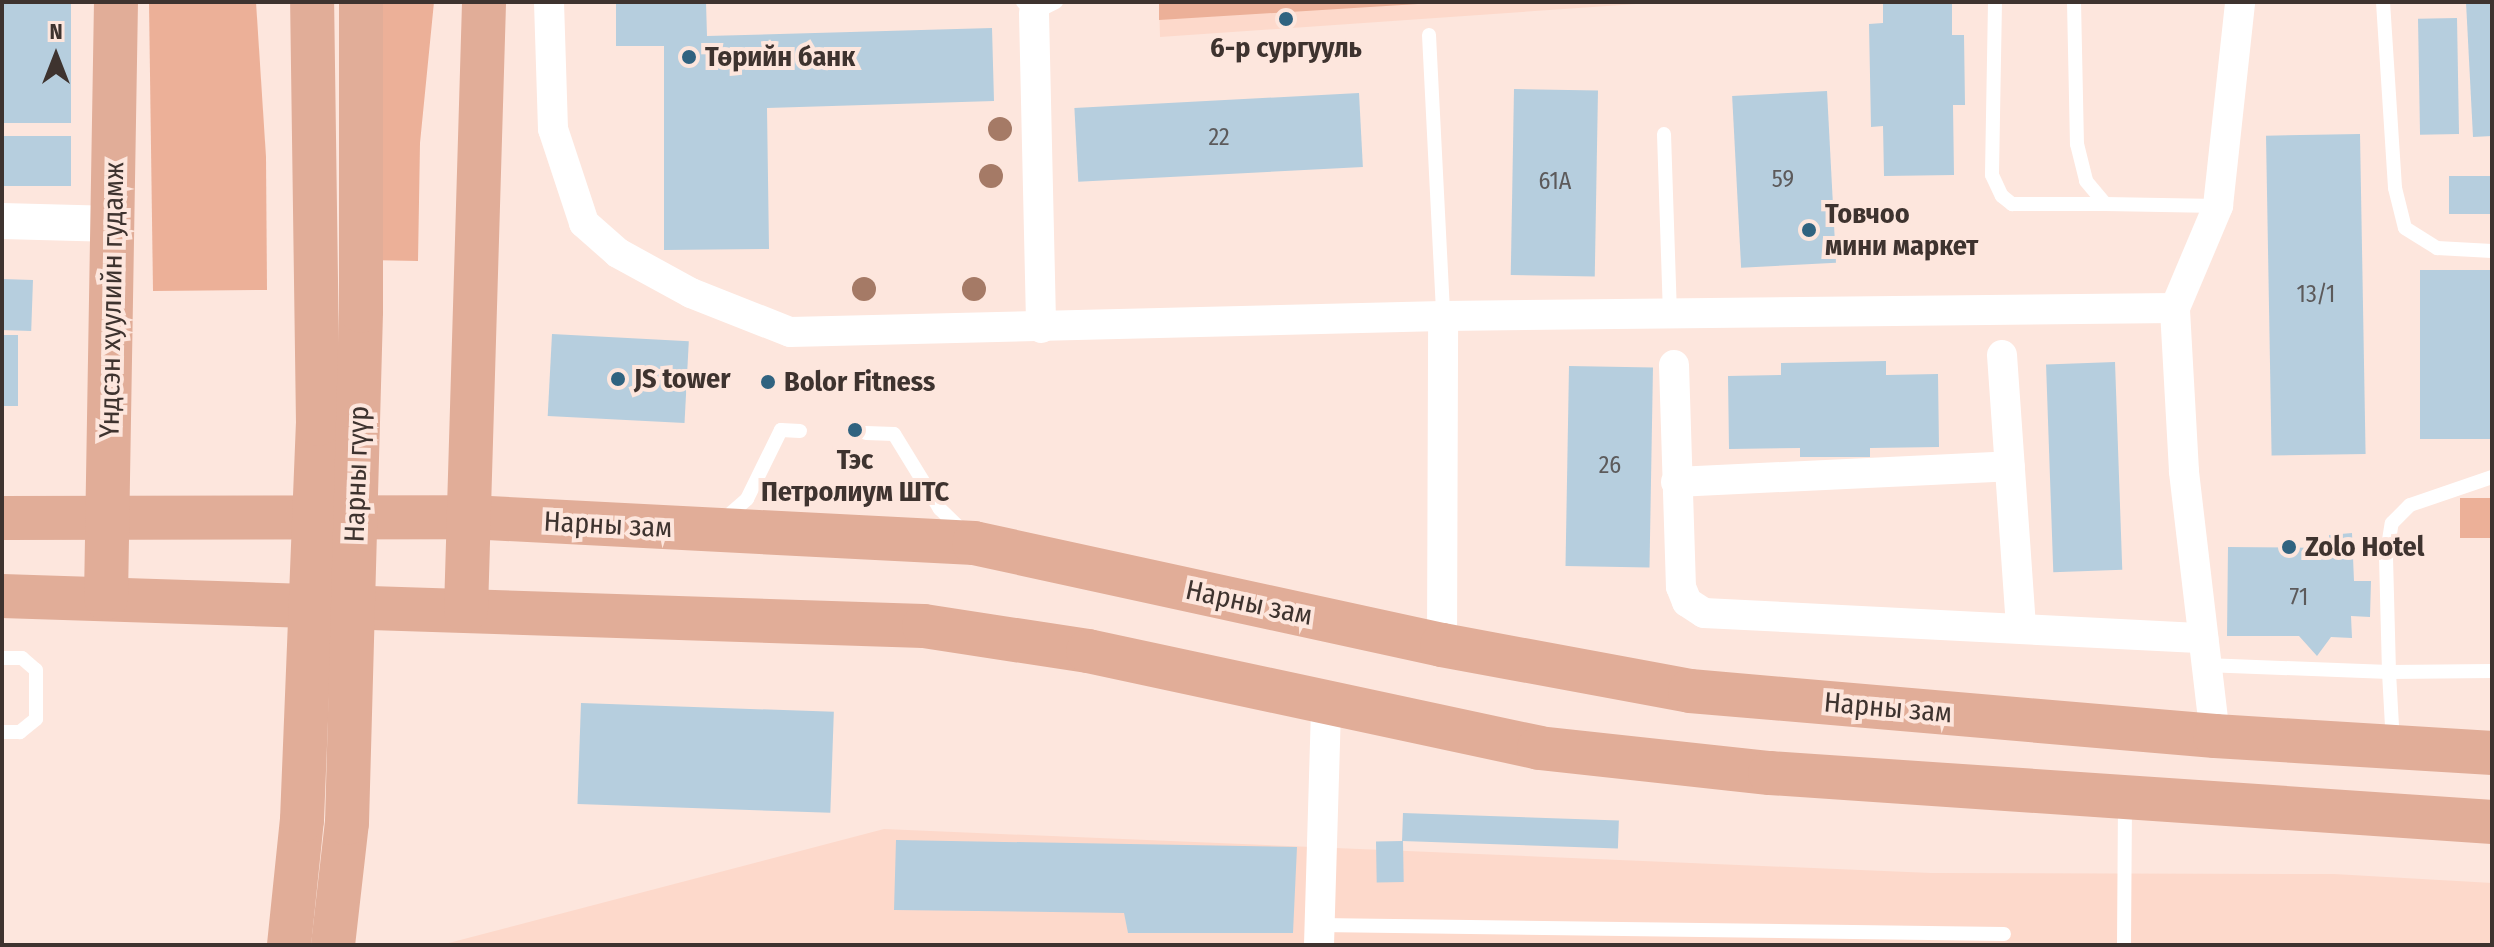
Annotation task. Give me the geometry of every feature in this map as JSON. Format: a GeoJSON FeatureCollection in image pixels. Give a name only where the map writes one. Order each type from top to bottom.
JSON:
{"type":"FeatureCollection","features":[{"type":"Feature","properties":{"kind":"main road","name":"Үндсэн хуулийн гудамж"},"geometry":{"type":"LineString","coordinates":[[106,598],[115,224],[116,2]]}},
{"type":"Feature","properties":{"kind":"main road","name":"Нарны гүүр"},"geometry":{"type":"LineString","coordinates":[[289,945],[302,820],[318,424],[312,2]]}},
{"type":"Feature","properties":{"kind":"main road","name":"Нарны гүүр"},"geometry":{"type":"LineString","coordinates":[[333,945],[347,823],[361,311],[361,2]]}},
{"type":"Feature","properties":{"kind":"main road"},"geometry":{"type":"LineString","coordinates":[[466,610],[484,2]]}},
{"type":"Feature","properties":{"kind":"main road","name":"Нарны зам"},"geometry":{"type":"LineString","coordinates":[[2,518],[469,517],[974,543],[1442,645],[1690,691],[2215,736],[2492,753]]}},
{"type":"Feature","properties":{"kind":"main road"},"geometry":{"type":"LineString","coordinates":[[2,596],[924,626],[1088,651],[1539,748],[1770,773],[2492,822]]}},
{"type":"Feature","properties":{"kind":"main road"},"geometry":{"type":"LineString","coordinates":[[2263,806],[2221,787],[2221,764],[2311,762],[2394,747]]}},
{"type":"Feature","properties":{"kind":"street"},"geometry":{"type":"LineString","coordinates":[[549,2],[553,129],[584,223],[618,253],[691,293],[790,332],[1443,316],[2175,308]]}},
{"type":"Feature","properties":{"kind":"street"},"geometry":{"type":"LineString","coordinates":[[2215,736],[2184,471],[2175,308],[2218,206],[2240,2]]}},
{"type":"Feature","properties":{"kind":"street"},"geometry":{"type":"LineString","coordinates":[[1038,6],[1041,328]]}},
{"type":"Feature","properties":{"kind":"street"},"geometry":{"type":"LineString","coordinates":[[2,221],[115,224]]}},
{"type":"Feature","properties":{"kind":"street"},"geometry":{"type":"LineString","coordinates":[[1442,645],[1443,316]]}},
{"type":"Feature","properties":{"kind":"street"},"geometry":{"type":"LineString","coordinates":[[2002,355],[2021,628]]}},
{"type":"Feature","properties":{"kind":"street"},"geometry":{"type":"LineString","coordinates":[[1674,365],[1681,587],[1687,602],[1704,613],[2021,628],[2204,652]]}},
{"type":"Feature","properties":{"kind":"street"},"geometry":{"type":"LineString","coordinates":[[1676,482],[2010,466]]}},
{"type":"Feature","properties":{"kind":"street"},"geometry":{"type":"LineString","coordinates":[[1319,935],[1326,702]]}},
{"type":"Feature","properties":{"kind":"lane"},"geometry":{"type":"LineString","coordinates":[[1995,2],[1992,175],[2002,196],[2012,204],[2218,206]]}},
{"type":"Feature","properties":{"kind":"lane"},"geometry":{"type":"LineString","coordinates":[[2074,2],[2077,144],[2086,181],[2105,204]]}},
{"type":"Feature","properties":{"kind":"lane"},"geometry":{"type":"LineString","coordinates":[[2383,2],[2395,188],[2405,228],[2437,248],[2492,251]]}},
{"type":"Feature","properties":{"kind":"lane"},"geometry":{"type":"LineString","coordinates":[[1429,35],[1443,316]]}},
{"type":"Feature","properties":{"kind":"lane"},"geometry":{"type":"LineString","coordinates":[[1664,134],[1670,313]]}},
{"type":"Feature","properties":{"kind":"lane"},"geometry":{"type":"LineString","coordinates":[[713,530],[747,499],[781,430],[800,431]]}},
{"type":"Feature","properties":{"kind":"lane"},"geometry":{"type":"LineString","coordinates":[[866,433],[894,434],[940,509],[974,543]]}},
{"type":"Feature","properties":{"kind":"lane"},"geometry":{"type":"LineString","coordinates":[[2394,747],[2386,559],[2392,523],[2410,505],[2492,477]]}},
{"type":"Feature","properties":{"kind":"lane"},"geometry":{"type":"LineString","coordinates":[[2204,652],[2389,672],[2492,671]]}},
{"type":"Feature","properties":{"kind":"lane"},"geometry":{"type":"LineString","coordinates":[[2,658],[22,658],[36,670],[36,719],[20,732],[2,732]]}},
{"type":"Feature","properties":{"kind":"lane"},"geometry":{"type":"LineString","coordinates":[[2124,945],[2125,796]]}},
{"type":"Feature","properties":{"kind":"lane"},"geometry":{"type":"LineString","coordinates":[[1319,935],[2004,934]]}},
{"type":"Feature","properties":{"kind":"shaded area"},"geometry":{"type":"Polygon","coordinates":[[[149,2],[256,2],[266,157],[267,290],[153,291],[149,2]]]}},
{"type":"Feature","properties":{"kind":"shaded area"},"geometry":{"type":"Polygon","coordinates":[[[369,2],[434,2],[420,143],[418,261],[368,260],[369,2]]]}},
{"type":"Feature","properties":{"kind":"shaded area","name":"6-р сургууль"},"geometry":{"type":"Polygon","coordinates":[[[1159,2],[1665,2],[1160,37],[1159,2]]]}},
{"type":"Feature","properties":{"kind":"shaded area"},"geometry":{"type":"Polygon","coordinates":[[[1159,2],[1450,2],[1159,20],[1159,2]]]}},
{"type":"Feature","properties":{"kind":"shaded area"},"geometry":{"type":"Polygon","coordinates":[[[2460,498],[2492,498],[2492,538],[2460,538],[2460,498]]]}},
{"type":"Feature","properties":{"kind":"shaded area"},"geometry":{"type":"Polygon","coordinates":[[[884,829],[1931,873],[2334,874],[2492,883],[2492,945],[441,945],[884,829]]]}},
{"type":"Feature","properties":{"kind":"building"},"geometry":{"type":"Polygon","coordinates":[[[2,2],[71,2],[71,123],[2,123],[2,2]]]}},
{"type":"Feature","properties":{"kind":"building"},"geometry":{"type":"Polygon","coordinates":[[[616,2],[706,2],[707,36],[992,28],[994,101],[767,108],[769,249],[664,250],[664,46],[616,46],[616,2]]]}},
{"type":"Feature","properties":{"kind":"building"},"geometry":{"type":"Polygon","coordinates":[[[1883,2],[1952,2],[1952,35],[1964,35],[1965,105],[1953,105],[1954,175],[1884,176],[1883,126],[1871,127],[1869,24],[1883,23],[1883,2]]]}},
{"type":"Feature","properties":{"kind":"building"},"geometry":{"type":"Polygon","coordinates":[[[2466,2],[2492,2],[2492,136],[2473,137],[2466,2]]]}},
{"type":"Feature","properties":{"kind":"building"},"geometry":{"type":"Polygon","coordinates":[[[2457,18],[2459,134],[2420,135],[2418,19],[2457,18]]]}},
{"type":"Feature","properties":{"kind":"building"},"geometry":{"type":"Polygon","coordinates":[[[1514,89],[1598,90],[1595,276],[1511,275],[1514,89]]]}},
{"type":"Feature","properties":{"kind":"building"},"geometry":{"type":"Polygon","coordinates":[[[1827,91],[1836,263],[1741,268],[1732,96],[1827,91]]]}},
{"type":"Feature","properties":{"kind":"building"},"geometry":{"type":"Polygon","coordinates":[[[1359,93],[1363,167],[1078,182],[1074,108],[1359,93]]]}},
{"type":"Feature","properties":{"kind":"building"},"geometry":{"type":"Polygon","coordinates":[[[2360,134],[2366,454],[2272,456],[2266,136],[2360,134]]]}},
{"type":"Feature","properties":{"kind":"building"},"geometry":{"type":"Polygon","coordinates":[[[2,136],[71,136],[71,186],[2,186],[2,136]]]}},
{"type":"Feature","properties":{"kind":"building"},"geometry":{"type":"Polygon","coordinates":[[[2449,176],[2492,176],[2492,214],[2449,214],[2449,176]]]}},
{"type":"Feature","properties":{"kind":"building"},"geometry":{"type":"Polygon","coordinates":[[[2420,270],[2492,270],[2492,439],[2420,439],[2420,270]]]}},
{"type":"Feature","properties":{"kind":"building"},"geometry":{"type":"Polygon","coordinates":[[[2,279],[33,280],[31,331],[2,330],[2,279]]]}},
{"type":"Feature","properties":{"kind":"building","name":"JS tower"},"geometry":{"type":"Polygon","coordinates":[[[552,334],[689,341],[685,423],[548,416],[552,334]]]}},
{"type":"Feature","properties":{"kind":"building"},"geometry":{"type":"Polygon","coordinates":[[[2,335],[18,335],[18,406],[2,406],[2,335]]]}},
{"type":"Feature","properties":{"kind":"building"},"geometry":{"type":"Polygon","coordinates":[[[1886,361],[1886,375],[1938,374],[1939,447],[1870,448],[1870,457],[1800,457],[1800,448],[1729,449],[1728,376],[1781,375],[1781,363],[1886,361]]]}},
{"type":"Feature","properties":{"kind":"building"},"geometry":{"type":"Polygon","coordinates":[[[2115,362],[2122,570],[2053,572],[2046,364],[2115,362]]]}},
{"type":"Feature","properties":{"kind":"building"},"geometry":{"type":"Polygon","coordinates":[[[1569,366],[1653,367],[1649,567],[1566,566],[1569,366]]]}},
{"type":"Feature","properties":{"kind":"building"},"geometry":{"type":"Polygon","coordinates":[[[2352,533],[2354,581],[2371,581],[2370,617],[2351,616],[2352,638],[2331,637],[2317,656],[2299,636],[2227,636],[2228,547],[2329,548],[2329,535],[2352,533]]]}},
{"type":"Feature","properties":{"kind":"building"},"geometry":{"type":"Polygon","coordinates":[[[581,703],[834,712],[830,813],[577,804],[581,703]]]}},
{"type":"Feature","properties":{"kind":"building"},"geometry":{"type":"Polygon","coordinates":[[[1403,813],[1619,821],[1618,849],[1402,841],[1403,813]]]}},
{"type":"Feature","properties":{"kind":"building"},"geometry":{"type":"Polygon","coordinates":[[[896,840],[1297,847],[1293,933],[1128,933],[1124,913],[894,910],[896,840]]]}},
{"type":"Feature","properties":{"kind":"building"},"geometry":{"type":"Polygon","coordinates":[[[1376,841],[1403,841],[1404,882],[1377,882],[1376,841]]]}},
{"type":"Feature","properties":{"kind":"place","name":"6-р сургууль"},"geometry":{"type":"Point","coordinates":[1286,19]}},
{"type":"Feature","properties":{"kind":"place","name":"Төрийн банк"},"geometry":{"type":"Point","coordinates":[689,57]}},
{"type":"Feature","properties":{"kind":"place","name":"Товчоо мини маркет"},"geometry":{"type":"Point","coordinates":[1809,230]}},
{"type":"Feature","properties":{"kind":"place","name":"JS tower"},"geometry":{"type":"Point","coordinates":[618,379]}},
{"type":"Feature","properties":{"kind":"place","name":"Bolor Fitness"},"geometry":{"type":"Point","coordinates":[768,382]}},
{"type":"Feature","properties":{"kind":"place","name":"Тэс Петролиум ШТС"},"geometry":{"type":"Point","coordinates":[855,430]}},
{"type":"Feature","properties":{"kind":"place","name":"Zolo Hotel"},"geometry":{"type":"Point","coordinates":[2289,547]}}]}
